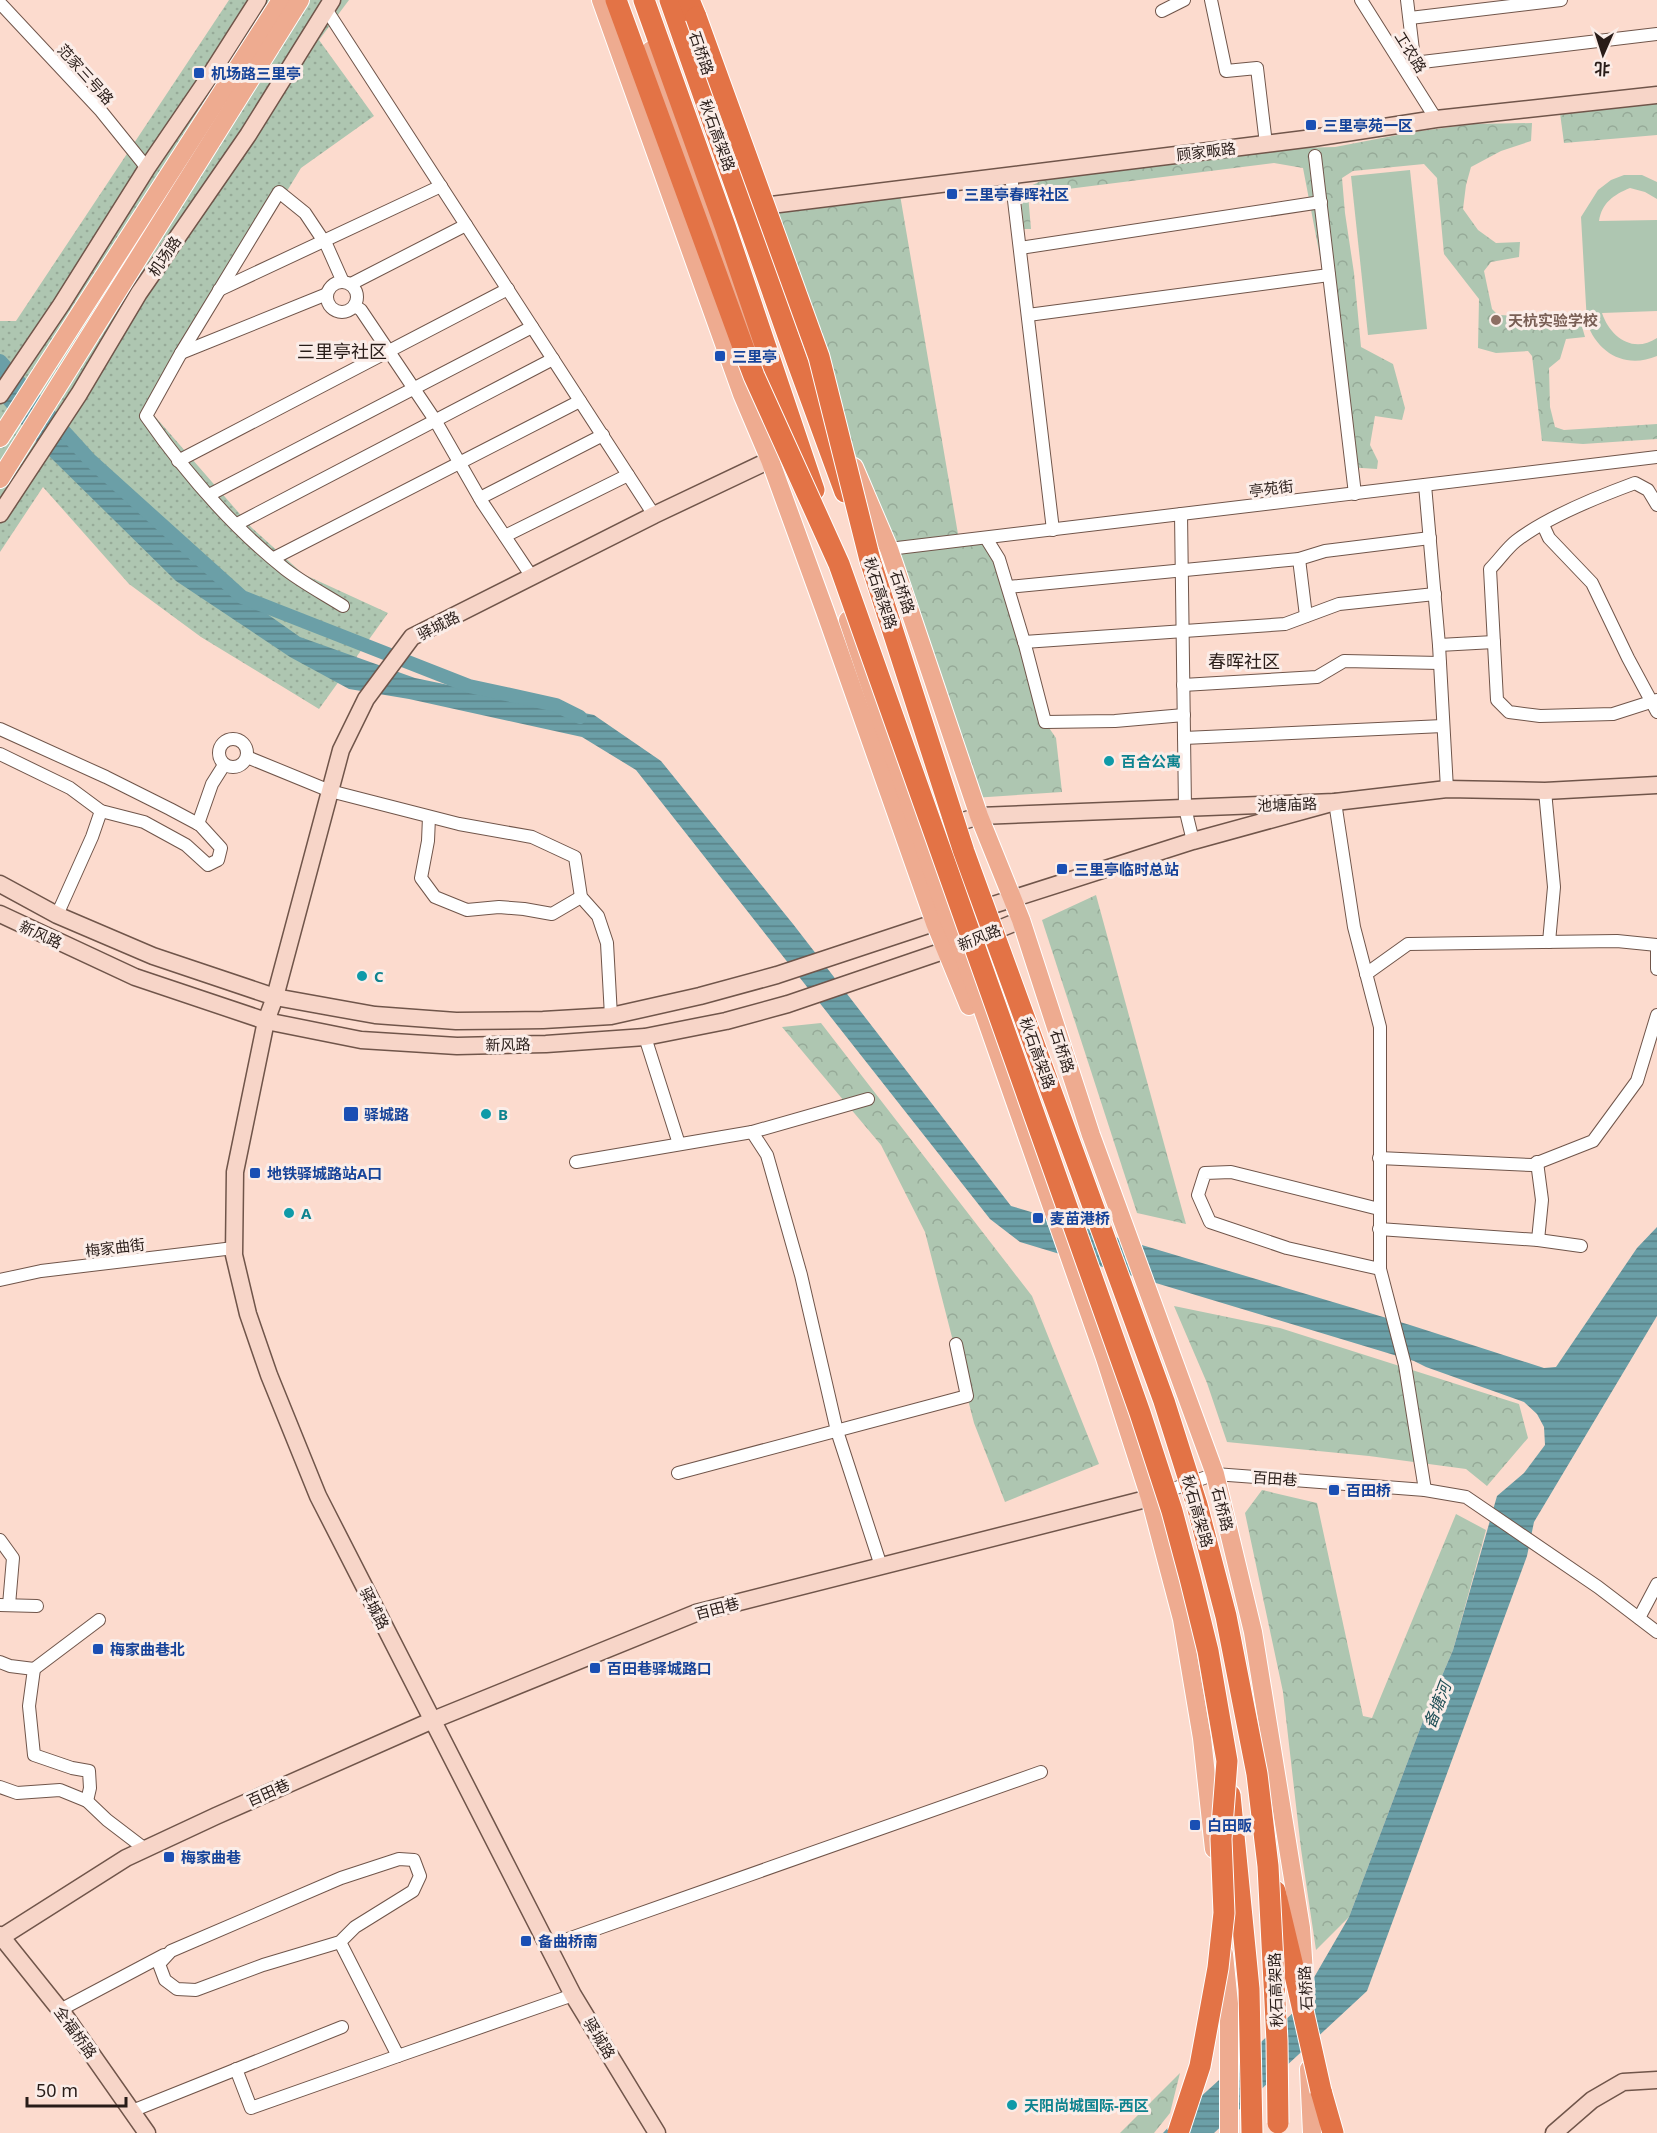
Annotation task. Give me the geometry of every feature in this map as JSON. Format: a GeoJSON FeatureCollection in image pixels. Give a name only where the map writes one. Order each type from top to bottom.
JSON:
{"type":"FeatureCollection","features":[{"type":"Feature","properties":{"kind":"highway"},"geometry":{"type":"LineString","coordinates":[[616,0],[754,376],[839,564]]}},
{"type":"Feature","properties":{"kind":"highway","name":"秋石高架路"},"geometry":{"type":"LineString","coordinates":[[644,0],[725,226],[839,564],[1140,1413],[1172,1511],[1208,1651],[1227,1761],[1249,1989],[1252,2133]]}},
{"type":"Feature","properties":{"kind":"highway","name":"秋石高架路"},"geometry":{"type":"LineString","coordinates":[[670,0],[797,361],[880,554],[964,852],[1160,1390],[1197,1505],[1226,1616],[1257,1774],[1268,1866],[1278,2130]]}},
{"type":"Feature","properties":{"kind":"highway"},"geometry":{"type":"LineString","coordinates":[[690,6],[819,357],[880,554]]}},
{"type":"Feature","properties":{"kind":"highway"},"geometry":{"type":"LineString","coordinates":[[1178,2133],[1200,2066],[1218,1968],[1224,1913],[1221,1839],[1227,1761]]}},
{"type":"Feature","properties":{"kind":"highway"},"geometry":{"type":"LineString","coordinates":[[1268,1866],[1333,2133]]}},
{"type":"Feature","properties":{"kind":"main road"},"geometry":{"type":"LineString","coordinates":[[6,425],[281,0]]}},
{"type":"Feature","properties":{"kind":"main road","name":"机场路"},"geometry":{"type":"LineString","coordinates":[[0,479],[300,0]]}},
{"type":"Feature","properties":{"kind":"main road"},"geometry":{"type":"LineString","coordinates":[[600,0],[742,394],[770,460],[953,948],[1066,1260],[1090,1314],[1150,1498],[1182,1619],[1202,1738],[1229,2004],[1229,2133]]}},
{"type":"Feature","properties":{"kind":"main road"},"geometry":{"type":"LineString","coordinates":[[635,0],[710,226],[790,442],[920,835],[941,920]]}},
{"type":"Feature","properties":{"kind":"main road","name":"石桥路"},"geometry":{"type":"LineString","coordinates":[[690,6],[754,207],[807,356],[979,816],[1021,920],[1091,1136],[1215,1474],[1253,1632],[1301,1928],[1312,2133]]}},
{"type":"Feature","properties":{"kind":"street"},"geometry":{"type":"LineString","coordinates":[[1,394],[258,0]]}},
{"type":"Feature","properties":{"kind":"street"},"geometry":{"type":"LineString","coordinates":[[1162,11],[1184,0]]}},
{"type":"Feature","properties":{"kind":"street"},"geometry":{"type":"LineString","coordinates":[[1211,0],[1226,71],[1257,68],[1266,144]]}},
{"type":"Feature","properties":{"kind":"street","name":"工农路"},"geometry":{"type":"LineString","coordinates":[[1361,0],[1436,119]]}},
{"type":"Feature","properties":{"kind":"street"},"geometry":{"type":"LineString","coordinates":[[1407,0],[1413,50]]}},
{"type":"Feature","properties":{"kind":"street"},"geometry":{"type":"LineString","coordinates":[[1410,18],[1561,0]]}},
{"type":"Feature","properties":{"kind":"street","name":"范家三号路"},"geometry":{"type":"LineString","coordinates":[[0,3],[101,111],[147,168]]}},
{"type":"Feature","properties":{"kind":"street"},"geometry":{"type":"LineString","coordinates":[[329,5],[441,186],[654,515]]}},
{"type":"Feature","properties":{"kind":"street","name":"机场路"},"geometry":{"type":"LineString","coordinates":[[0,514],[79,394],[139,293],[248,135],[329,5]]}},
{"type":"Feature","properties":{"kind":"street"},"geometry":{"type":"LineString","coordinates":[[1422,62],[1657,34]]}},
{"type":"Feature","properties":{"kind":"street","name":"顾家畈路"},"geometry":{"type":"LineString","coordinates":[[754,207],[1266,144],[1436,119],[1657,95]]}},
{"type":"Feature","properties":{"kind":"street"},"geometry":{"type":"LineString","coordinates":[[1315,156],[1355,494]]}},
{"type":"Feature","properties":{"kind":"street"},"geometry":{"type":"LineString","coordinates":[[1011,175],[1053,530]]}},
{"type":"Feature","properties":{"kind":"street"},"geometry":{"type":"LineString","coordinates":[[219,290],[441,186]]}},
{"type":"Feature","properties":{"kind":"street"},"geometry":{"type":"LineString","coordinates":[[343,606],[285,569],[237,524],[178,461],[146,416],[181,353],[279,192],[305,213],[324,241],[347,283],[356,292],[355,306],[346,312],[336,311],[328,304],[327,294],[332,285],[347,283],[466,225]]}},
{"type":"Feature","properties":{"kind":"street"},"geometry":{"type":"LineString","coordinates":[[1020,248],[1321,202]]}},
{"type":"Feature","properties":{"kind":"street"},"geometry":{"type":"LineString","coordinates":[[1028,315],[1329,275]]}},
{"type":"Feature","properties":{"kind":"street"},"geometry":{"type":"LineString","coordinates":[[178,461],[508,289]]}},
{"type":"Feature","properties":{"kind":"street"},"geometry":{"type":"LineString","coordinates":[[181,353],[327,294]]}},
{"type":"Feature","properties":{"kind":"street"},"geometry":{"type":"LineString","coordinates":[[355,306],[361,310],[435,420],[480,498],[532,577]]}},
{"type":"Feature","properties":{"kind":"street"},"geometry":{"type":"LineString","coordinates":[[209,495],[532,327]]}},
{"type":"Feature","properties":{"kind":"street"},"geometry":{"type":"LineString","coordinates":[[237,524],[553,359]]}},
{"type":"Feature","properties":{"kind":"street"},"geometry":{"type":"LineString","coordinates":[[274,558],[580,401]]}},
{"type":"Feature","properties":{"kind":"street"},"geometry":{"type":"LineString","coordinates":[[480,498],[603,435]]}},
{"type":"Feature","properties":{"kind":"street","name":"驿城路"},"geometry":{"type":"LineString","coordinates":[[657,2133],[573,1995],[318,1496],[268,1375],[248,1314],[234,1255],[235,1172],[266,1021],[275,997],[341,750],[366,699],[412,637],[654,515],[770,460],[790,442]]}},
{"type":"Feature","properties":{"kind":"street","name":"亭苑街"},"geometry":{"type":"LineString","coordinates":[[880,554],[986,538],[1657,457]]}},
{"type":"Feature","properties":{"kind":"street"},"geometry":{"type":"LineString","coordinates":[[505,536],[628,475]]}},
{"type":"Feature","properties":{"kind":"street"},"geometry":{"type":"LineString","coordinates":[[1543,525],[1549,538],[1592,583],[1628,658],[1655,705],[1613,714],[1540,716],[1509,712],[1497,700],[1491,569],[1515,541],[1566,511],[1635,483],[1648,490],[1657,506]]}},
{"type":"Feature","properties":{"kind":"street"},"geometry":{"type":"LineString","coordinates":[[1425,485],[1439,645],[1447,789]]}},
{"type":"Feature","properties":{"kind":"street"},"geometry":{"type":"LineString","coordinates":[[1181,514],[1185,808],[1193,841]]}},
{"type":"Feature","properties":{"kind":"street"},"geometry":{"type":"LineString","coordinates":[[986,538],[999,559],[1008,587],[1045,722],[1116,721],[1184,715]]}},
{"type":"Feature","properties":{"kind":"street"},"geometry":{"type":"LineString","coordinates":[[1008,587],[1299,559],[1325,551],[1430,538]]}},
{"type":"Feature","properties":{"kind":"street"},"geometry":{"type":"LineString","coordinates":[[1299,559],[1306,616]]}},
{"type":"Feature","properties":{"kind":"street"},"geometry":{"type":"LineString","coordinates":[[1024,642],[1285,624],[1339,603],[1435,594]]}},
{"type":"Feature","properties":{"kind":"street"},"geometry":{"type":"LineString","coordinates":[[1439,645],[1494,642]]}},
{"type":"Feature","properties":{"kind":"street"},"geometry":{"type":"LineString","coordinates":[[1183,685],[1317,677],[1344,661],[1440,663]]}},
{"type":"Feature","properties":{"kind":"street"},"geometry":{"type":"LineString","coordinates":[[1184,738],[1443,726]]}},
{"type":"Feature","properties":{"kind":"street"},"geometry":{"type":"LineString","coordinates":[[0,729],[106,777],[198,824],[221,848],[218,860],[208,864],[186,845],[144,822],[100,811],[70,788],[0,754]]}},
{"type":"Feature","properties":{"kind":"street"},"geometry":{"type":"LineString","coordinates":[[234,739],[243,743],[247,757],[242,765],[233,768],[224,765],[218,753],[221,744],[234,739]]}},
{"type":"Feature","properties":{"kind":"street"},"geometry":{"type":"LineString","coordinates":[[247,757],[330,791],[459,824],[532,837],[575,857],[581,897],[598,916],[607,943],[611,1016]]}},
{"type":"Feature","properties":{"kind":"street"},"geometry":{"type":"LineString","coordinates":[[198,824],[212,784],[224,765]]}},
{"type":"Feature","properties":{"kind":"street","name":"池塘庙路"},"geometry":{"type":"LineString","coordinates":[[920,835],[979,816],[1335,802],[1447,789],[1545,791],[1657,786]]}},
{"type":"Feature","properties":{"kind":"street"},"geometry":{"type":"LineString","coordinates":[[1545,791],[1554,887],[1549,942]]}},
{"type":"Feature","properties":{"kind":"street"},"geometry":{"type":"LineString","coordinates":[[1335,802],[1354,927],[1380,1027],[1380,1269],[1405,1365],[1425,1490]]}},
{"type":"Feature","properties":{"kind":"street","name":"新风路"},"geometry":{"type":"LineString","coordinates":[[0,884],[57,915],[153,956],[275,997],[375,1015],[456,1021],[543,1020],[611,1016],[700,996],[786,972],[941,920],[1013,900],[1193,841],[1335,802]]}},
{"type":"Feature","properties":{"kind":"street"},"geometry":{"type":"LineString","coordinates":[[57,915],[92,837],[100,811]]}},
{"type":"Feature","properties":{"kind":"street"},"geometry":{"type":"LineString","coordinates":[[429,817],[428,841],[421,878],[435,897],[467,910],[524,909],[552,914],[581,897]]}},
{"type":"Feature","properties":{"kind":"street","name":"新风路"},"geometry":{"type":"LineString","coordinates":[[0,914],[135,977],[266,1021],[361,1040],[457,1046],[546,1044],[645,1037],[726,1021],[806,998],[953,948],[1021,920]]}},
{"type":"Feature","properties":{"kind":"street"},"geometry":{"type":"LineString","coordinates":[[1366,974],[1408,944],[1617,942],[1657,945],[1657,969]]}},
{"type":"Feature","properties":{"kind":"street"},"geometry":{"type":"LineString","coordinates":[[1379,1158],[1532,1165],[1593,1141],[1637,1081],[1657,1015]]}},
{"type":"Feature","properties":{"kind":"street"},"geometry":{"type":"LineString","coordinates":[[645,1037],[679,1144]]}},
{"type":"Feature","properties":{"kind":"street"},"geometry":{"type":"LineString","coordinates":[[576,1162],[752,1132],[867,1099]]}},
{"type":"Feature","properties":{"kind":"street"},"geometry":{"type":"LineString","coordinates":[[752,1132],[767,1155],[801,1275],[837,1431],[881,1566]]}},
{"type":"Feature","properties":{"kind":"street"},"geometry":{"type":"LineString","coordinates":[[1537,1162],[1542,1200],[1538,1240]]}},
{"type":"Feature","properties":{"kind":"street"},"geometry":{"type":"LineString","coordinates":[[1379,1209],[1231,1172],[1205,1173],[1198,1195],[1210,1222],[1287,1248],[1380,1269]]}},
{"type":"Feature","properties":{"kind":"street"},"geometry":{"type":"LineString","coordinates":[[1379,1229],[1538,1240],[1581,1246]]}},
{"type":"Feature","properties":{"kind":"street","name":"梅家曲街"},"geometry":{"type":"LineString","coordinates":[[0,1280],[41,1271],[234,1248]]}},
{"type":"Feature","properties":{"kind":"street"},"geometry":{"type":"LineString","coordinates":[[678,1473],[967,1396],[956,1344]]}},
{"type":"Feature","properties":{"kind":"street","name":"百田巷"},"geometry":{"type":"LineString","coordinates":[[1,1937],[126,1858],[216,1815],[432,1720],[696,1613],[1150,1498],[1215,1474],[1425,1490],[1466,1497],[1598,1587],[1639,1618]]}},
{"type":"Feature","properties":{"kind":"street"},"geometry":{"type":"LineString","coordinates":[[0,1540],[13,1558],[4,1605],[38,1606]]}},
{"type":"Feature","properties":{"kind":"street"},"geometry":{"type":"LineString","coordinates":[[1657,1584],[1639,1618],[1657,1632]]}},
{"type":"Feature","properties":{"kind":"street"},"geometry":{"type":"LineString","coordinates":[[87,1801],[90,1788],[89,1771],[72,1768],[34,1755],[29,1706],[34,1670],[99,1620]]}},
{"type":"Feature","properties":{"kind":"street"},"geometry":{"type":"LineString","coordinates":[[0,1662],[34,1670]]}},
{"type":"Feature","properties":{"kind":"street"},"geometry":{"type":"LineString","coordinates":[[548,1946],[1041,1772]]}},
{"type":"Feature","properties":{"kind":"street"},"geometry":{"type":"LineString","coordinates":[[0,1787],[17,1793],[60,1790],[87,1801],[107,1820],[145,1849]]}},
{"type":"Feature","properties":{"kind":"street"},"geometry":{"type":"LineString","coordinates":[[60,2010],[171,1951],[341,1878],[399,1859],[414,1860],[420,1876],[413,1891],[356,1927],[340,1942],[263,1965],[196,1990],[177,1989],[165,1980],[159,1964],[171,1951]]}},
{"type":"Feature","properties":{"kind":"street","name":"全福桥路"},"geometry":{"type":"LineString","coordinates":[[1,1937],[60,2010],[147,2133]]}},
{"type":"Feature","properties":{"kind":"street"},"geometry":{"type":"LineString","coordinates":[[340,1942],[398,2056]]}},
{"type":"Feature","properties":{"kind":"street"},"geometry":{"type":"LineString","coordinates":[[236,2069],[251,2108],[573,1995]]}},
{"type":"Feature","properties":{"kind":"street"},"geometry":{"type":"LineString","coordinates":[[132,2111],[342,2026]]}},
{"type":"Feature","properties":{"kind":"street"},"geometry":{"type":"LineString","coordinates":[[1554,2133],[1592,2100],[1623,2082],[1657,2080]]}},
{"type":"Feature","properties":{"kind":"green space"},"geometry":{"type":"Polygon","coordinates":[[[229,0],[349,0],[319,40],[374,116],[301,168],[152,413],[252,528],[303,574],[388,613],[319,709],[201,637],[129,584],[43,487],[0,552],[0,321],[16,321],[229,0]]]}},
{"type":"Feature","properties":{"kind":"green space"},"geometry":{"type":"Polygon","coordinates":[[[1657,100],[1657,135],[1564,143],[1560,113],[1657,100]]]}},
{"type":"Feature","properties":{"kind":"green space"},"geometry":{"type":"Polygon","coordinates":[[[1532,123],[1531,141],[1501,151],[1471,167],[1466,185],[1463,209],[1478,230],[1496,243],[1520,242],[1519,257],[1491,262],[1484,271],[1492,309],[1498,315],[1522,316],[1552,313],[1581,323],[1585,337],[1566,339],[1560,359],[1549,368],[1550,407],[1555,427],[1564,430],[1657,424],[1657,439],[1583,444],[1542,441],[1532,356],[1528,351],[1496,353],[1478,348],[1479,299],[1444,254],[1437,178],[1424,164],[1353,171],[1342,178],[1361,347],[1393,364],[1405,408],[1402,420],[1375,416],[1370,445],[1378,461],[1377,469],[1346,467],[1322,267],[1303,168],[1274,163],[1028,194],[1031,229],[1024,229],[1020,191],[1043,180],[1255,149],[1335,147],[1413,132],[1473,124],[1532,123]]]}},
{"type":"Feature","properties":{"kind":"green space"},"geometry":{"type":"Polygon","coordinates":[[[1410,170],[1427,329],[1368,335],[1351,176],[1410,170]]]}},
{"type":"Feature","properties":{"kind":"green space"},"geometry":{"type":"Polygon","coordinates":[[[1624,175],[1642,175],[1657,182],[1657,199],[1645,192],[1630,188],[1609,200],[1599,221],[1657,220],[1657,311],[1602,313],[1611,329],[1624,340],[1639,344],[1648,343],[1657,338],[1657,356],[1635,361],[1615,356],[1606,350],[1598,343],[1587,323],[1581,217],[1598,190],[1611,180],[1624,175]]]}},
{"type":"Feature","properties":{"kind":"green space"},"geometry":{"type":"Polygon","coordinates":[[[899,189],[959,540],[986,538],[1045,722],[1056,738],[1062,792],[973,798],[770,205],[899,189]]]}},
{"type":"Feature","properties":{"kind":"green space"},"geometry":{"type":"Polygon","coordinates":[[[1096,895],[1186,1224],[1137,1213],[1042,920],[1096,895]]]}},
{"type":"Feature","properties":{"kind":"green space"},"geometry":{"type":"Polygon","coordinates":[[[821,1023],[1032,1296],[1099,1464],[1005,1502],[974,1423],[925,1232],[881,1145],[782,1027],[821,1023]]]}},
{"type":"Feature","properties":{"kind":"green space"},"geometry":{"type":"Polygon","coordinates":[[[1174,1306],[1280,1328],[1519,1404],[1528,1438],[1487,1486],[1466,1469],[1369,1456],[1227,1442],[1207,1383],[1174,1306]]]}},
{"type":"Feature","properties":{"kind":"green space"},"geometry":{"type":"Polygon","coordinates":[[[1262,1490],[1317,1503],[1363,1716],[1372,1718],[1456,1514],[1486,1530],[1453,1650],[1426,1713],[1349,1917],[1316,1950],[1301,1849],[1283,1692],[1245,1513],[1262,1490]]]}},
{"type":"Feature","properties":{"kind":"green space"},"geometry":{"type":"Polygon","coordinates":[[[1180,2073],[1170,2113],[1154,2133],[1120,2133],[1180,2073]]]}},
{"type":"Feature","properties":{"kind":"water","name":"备塘河"},"geometry":{"type":"Polygon","coordinates":[[[0,370],[192,561],[300,637],[415,678],[594,715],[661,761],[793,924],[1011,1206],[1410,1325],[1544,1368],[1556,1367],[1637,1248],[1657,1227],[1657,1316],[1534,1522],[1527,1556],[1367,1991],[1214,2133],[1163,2133],[1294,2012],[1349,1917],[1426,1713],[1453,1650],[1497,1496],[1524,1473],[1545,1445],[1544,1427],[1537,1414],[1524,1402],[1414,1361],[1020,1242],[990,1219],[636,770],[582,737],[409,699],[349,689],[290,657],[176,581],[48,455],[0,400],[0,370]]]}},
{"type":"Feature","properties":{"kind":"waterway"},"geometry":{"type":"LineString","coordinates":[[0,361],[90,460],[242,597],[469,686],[556,705],[580,717]]}},
{"type":"Feature","properties":{"kind":"place","name":"机场路三里亭"},"geometry":{"type":"Point","coordinates":[199,73]}},
{"type":"Feature","properties":{"kind":"place","name":"三里亭苑一区"},"geometry":{"type":"Point","coordinates":[1311,125]}},
{"type":"Feature","properties":{"kind":"place","name":"三里亭春晖社区"},"geometry":{"type":"Point","coordinates":[952,194]}},
{"type":"Feature","properties":{"kind":"place","name":"天杭实验学校"},"geometry":{"type":"Point","coordinates":[1496,320]}},
{"type":"Feature","properties":{"kind":"place","name":"三里亭"},"geometry":{"type":"Point","coordinates":[720,356]}},
{"type":"Feature","properties":{"kind":"place","name":"百合公寓"},"geometry":{"type":"Point","coordinates":[1109,761]}},
{"type":"Feature","properties":{"kind":"place","name":"三里亭临时总站"},"geometry":{"type":"Point","coordinates":[1062,869]}},
{"type":"Feature","properties":{"kind":"place","name":"C"},"geometry":{"type":"Point","coordinates":[362,976]}},
{"type":"Feature","properties":{"kind":"place","name":"驿城路"},"geometry":{"type":"Point","coordinates":[351,1114]}},
{"type":"Feature","properties":{"kind":"place","name":"B"},"geometry":{"type":"Point","coordinates":[486,1114]}},
{"type":"Feature","properties":{"kind":"place","name":"地铁驿城路站A口"},"geometry":{"type":"Point","coordinates":[255,1173]}},
{"type":"Feature","properties":{"kind":"place","name":"A"},"geometry":{"type":"Point","coordinates":[289,1213]}},
{"type":"Feature","properties":{"kind":"place","name":"麦苗港桥"},"geometry":{"type":"Point","coordinates":[1038,1218]}},
{"type":"Feature","properties":{"kind":"place","name":"百田桥"},"geometry":{"type":"Point","coordinates":[1334,1490]}},
{"type":"Feature","properties":{"kind":"place","name":"梅家曲巷北"},"geometry":{"type":"Point","coordinates":[98,1649]}},
{"type":"Feature","properties":{"kind":"place","name":"百田巷驿城路口"},"geometry":{"type":"Point","coordinates":[595,1668]}},
{"type":"Feature","properties":{"kind":"place","name":"白田畈"},"geometry":{"type":"Point","coordinates":[1195,1825]}},
{"type":"Feature","properties":{"kind":"place","name":"梅家曲巷"},"geometry":{"type":"Point","coordinates":[169,1857]}},
{"type":"Feature","properties":{"kind":"place","name":"备曲桥南"},"geometry":{"type":"Point","coordinates":[526,1941]}},
{"type":"Feature","properties":{"kind":"place","name":"天阳尚城国际-西区"},"geometry":{"type":"Point","coordinates":[1012,2105]}},
{"type":"Feature","properties":{"kind":"district","name":"三里亭社区"},"geometry":{"type":"Point","coordinates":[342,351]}},
{"type":"Feature","properties":{"kind":"district","name":"春晖社区"},"geometry":{"type":"Point","coordinates":[1244,661]}}]}
